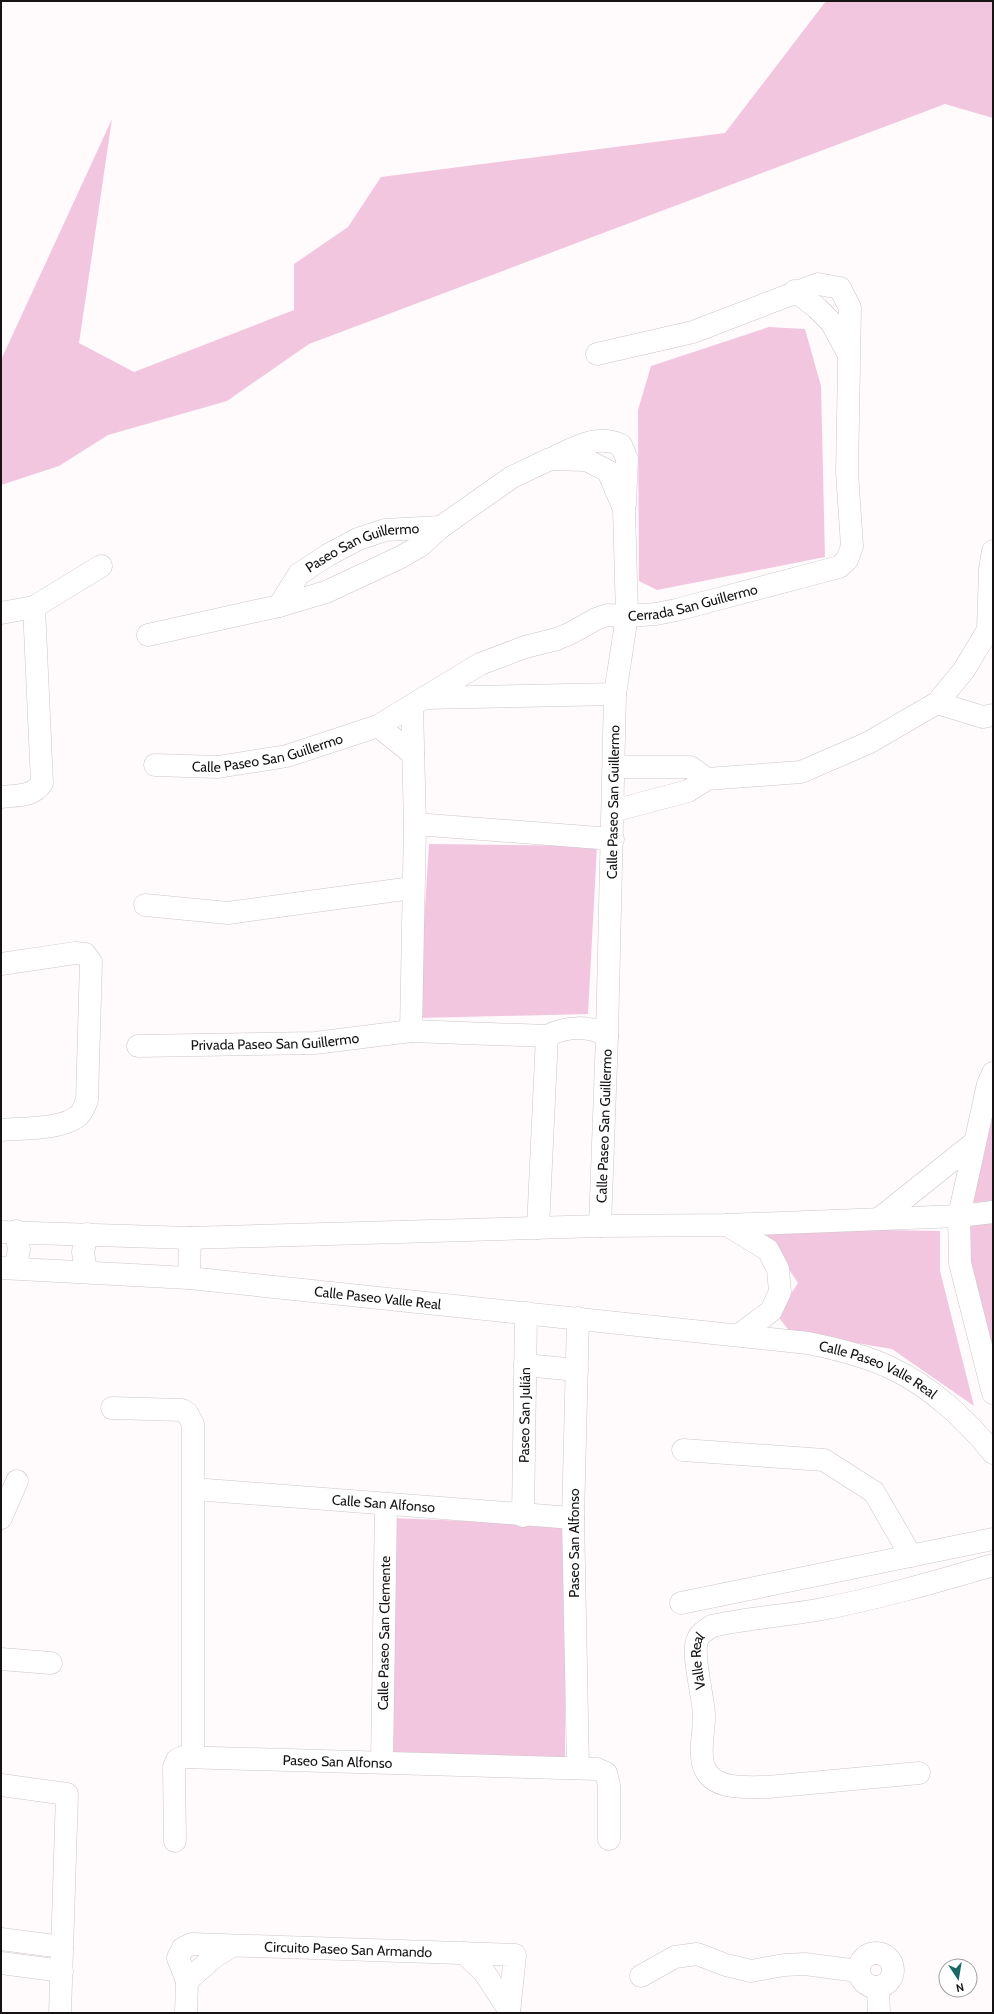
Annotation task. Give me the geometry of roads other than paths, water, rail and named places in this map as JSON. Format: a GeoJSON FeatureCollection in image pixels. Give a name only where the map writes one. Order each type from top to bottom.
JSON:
{"type":"FeatureCollection","features":[{"type":"Feature","properties":{"kind":"street"},"geometry":{"type":"LineString","coordinates":[[597,354],[693,332],[794,291],[818,284],[840,288],[850,308],[849,354]]}},
{"type":"Feature","properties":{"kind":"street"},"geometry":{"type":"LineString","coordinates":[[794,291],[817,308],[831,322],[849,354]]}},
{"type":"Feature","properties":{"kind":"street","name":"Cerrada San Guillermo"},"geometry":{"type":"LineString","coordinates":[[621,445],[627,459],[624,509],[626,616],[656,614],[676,610],[839,567],[847,560],[852,546],[847,472],[849,354]]}},
{"type":"Feature","properties":{"kind":"street","name":"Paseo San Guillermo"},"geometry":{"type":"LineString","coordinates":[[148,635],[278,606],[326,592],[401,557],[420,546],[441,527],[512,477],[550,459],[594,441],[610,440],[621,445]]}},
{"type":"Feature","properties":{"kind":"street","name":"Paseo San Guillermo"},"geometry":{"type":"LineString","coordinates":[[550,459],[586,460],[608,471]]}},
{"type":"Feature","properties":{"kind":"street","name":"Cerrada San Guillermo"},"geometry":{"type":"LineString","coordinates":[[608,471],[624,509]]}},
{"type":"Feature","properties":{"kind":"street","name":"Paseo San Guillermo"},"geometry":{"type":"LineString","coordinates":[[278,606],[299,574],[328,555],[358,539],[385,530],[441,527]]}},
{"type":"Feature","properties":{"kind":"street"},"geometry":{"type":"LineString","coordinates":[[613,811],[688,791],[707,779],[801,772],[868,743],[937,703],[964,670],[990,632],[990,569],[993,551]]}},
{"type":"Feature","properties":{"kind":"street"},"geometry":{"type":"LineString","coordinates":[[1,613],[34,607],[100,566]]}},
{"type":"Feature","properties":{"kind":"street"},"geometry":{"type":"LineString","coordinates":[[1,797],[31,793],[38,790],[42,783],[34,607]]}},
{"type":"Feature","properties":{"kind":"street","name":"Calle Paseo San Guillermo"},"geometry":{"type":"LineString","coordinates":[[155,765],[218,767],[287,756],[378,726],[480,664],[525,647],[557,639],[607,615],[626,616],[615,694],[613,839],[600,1226]]}},
{"type":"Feature","properties":{"kind":"street"},"geometry":{"type":"LineString","coordinates":[[607,1036],[596,1029],[583,1028],[555,1032],[547,1036],[411,1031],[412,888],[415,824],[413,754],[418,702],[615,694]]}},
{"type":"Feature","properties":{"kind":"street"},"geometry":{"type":"LineString","coordinates":[[937,703],[983,717],[993,715]]}},
{"type":"Feature","properties":{"kind":"street"},"geometry":{"type":"LineString","coordinates":[[378,726],[413,754]]}},
{"type":"Feature","properties":{"kind":"street"},"geometry":{"type":"LineString","coordinates":[[614,767],[690,767],[707,779]]}},
{"type":"Feature","properties":{"kind":"street"},"geometry":{"type":"LineString","coordinates":[[415,824],[613,839]]}},
{"type":"Feature","properties":{"kind":"street"},"geometry":{"type":"LineString","coordinates":[[145,905],[228,913],[412,888]]}},
{"type":"Feature","properties":{"kind":"street"},"geometry":{"type":"LineString","coordinates":[[1,964],[75,953],[85,954],[91,962],[87,1100],[80,1114],[71,1121],[53,1126],[1,1130]]}},
{"type":"Feature","properties":{"kind":"street","name":"Privada Paseo San Guillermo"},"geometry":{"type":"LineString","coordinates":[[138,1046],[315,1043],[411,1031]]}},
{"type":"Feature","properties":{"kind":"street"},"geometry":{"type":"LineString","coordinates":[[538,1228],[547,1036]]}},
{"type":"Feature","properties":{"kind":"street"},"geometry":{"type":"LineString","coordinates":[[993,1073],[988,1084],[959,1216],[960,1263],[993,1393]]}},
{"type":"Feature","properties":{"kind":"street"},"geometry":{"type":"LineString","coordinates":[[880,1218],[975,1142]]}},
{"type":"Feature","properties":{"kind":"street"},"geometry":{"type":"LineString","coordinates":[[9,1232],[190,1238],[600,1226],[727,1225],[959,1216],[993,1212]]}},
{"type":"Feature","properties":{"kind":"street"},"geometry":{"type":"LineString","coordinates":[[727,1225],[768,1250],[778,1269],[780,1292],[771,1311],[739,1335]]}},
{"type":"Feature","properties":{"kind":"street"},"geometry":{"type":"LineString","coordinates":[[8,1268],[19,1250],[9,1232]]}},
{"type":"Feature","properties":{"kind":"street"},"geometry":{"type":"LineString","coordinates":[[96,1234],[83,1252],[96,1272]]}},
{"type":"Feature","properties":{"kind":"street"},"geometry":{"type":"LineString","coordinates":[[189,1278],[190,1238]]}},
{"type":"Feature","properties":{"kind":"street","name":"Calle Paseo Valle Real"},"geometry":{"type":"LineString","coordinates":[[8,1268],[189,1278],[815,1344],[841,1350],[892,1369],[924,1387],[963,1420],[993,1453]]}},
{"type":"Feature","properties":{"kind":"street","name":"Paseo San Julián"},"geometry":{"type":"LineString","coordinates":[[523,1516],[526,1314]]}},
{"type":"Feature","properties":{"kind":"street","name":"Paseo San Alfonso"},"geometry":{"type":"LineString","coordinates":[[578,1318],[573,1518],[578,1768]]}},
{"type":"Feature","properties":{"kind":"street"},"geometry":{"type":"LineString","coordinates":[[525,1364],[577,1370]]}},
{"type":"Feature","properties":{"kind":"street"},"geometry":{"type":"LineString","coordinates":[[112,1408],[176,1409],[187,1413],[192,1424],[194,1489],[193,1757],[182,1757],[177,1760],[174,1767],[175,1841]]}},
{"type":"Feature","properties":{"kind":"street"},"geometry":{"type":"LineString","coordinates":[[683,1450],[824,1460],[874,1492],[911,1556]]}},
{"type":"Feature","properties":{"kind":"street"},"geometry":{"type":"LineString","coordinates":[[1,1518],[17,1481]]}},
{"type":"Feature","properties":{"kind":"street","name":"Calle San Alfonso"},"geometry":{"type":"LineString","coordinates":[[194,1489],[523,1516],[573,1518]]}},
{"type":"Feature","properties":{"kind":"street","name":"Calle Paseo San Clemente"},"geometry":{"type":"LineString","coordinates":[[382,1762],[386,1504]]}},
{"type":"Feature","properties":{"kind":"street"},"geometry":{"type":"LineString","coordinates":[[681,1603],[993,1539]]}},
{"type":"Feature","properties":{"kind":"street","name":"Valle Real"},"geometry":{"type":"LineString","coordinates":[[919,1773],[768,1787],[743,1787],[714,1780],[707,1773],[704,1765],[704,1713],[696,1651],[697,1640],[703,1632],[712,1626],[818,1610],[920,1586],[993,1565]]}},
{"type":"Feature","properties":{"kind":"street"},"geometry":{"type":"LineString","coordinates":[[1,1659],[51,1663]]}},
{"type":"Feature","properties":{"kind":"street","name":"Paseo San Alfonso"},"geometry":{"type":"LineString","coordinates":[[193,1757],[597,1769],[606,1773],[609,1785],[609,1839]]}},
{"type":"Feature","properties":{"kind":"street"},"geometry":{"type":"LineString","coordinates":[[1,1785],[67,1794],[60,2013]]}},
{"type":"Feature","properties":{"kind":"street"},"geometry":{"type":"LineString","coordinates":[[1,1939],[62,1947]]}},
{"type":"Feature","properties":{"kind":"street","name":"Circuito Paseo San Armando"},"geometry":{"type":"LineString","coordinates":[[186,2013],[187,1981],[178,1958],[183,1948],[192,1944],[515,1955],[509,2012]]}},
{"type":"Feature","properties":{"kind":"street","name":"Circuito Paseo San Armando"},"geometry":{"type":"LineString","coordinates":[[464,1953],[484,1972],[509,2012]]}},
{"type":"Feature","properties":{"kind":"street"},"geometry":{"type":"LineString","coordinates":[[641,1976],[675,1957],[697,1954],[726,1965],[751,1971],[784,1965],[805,1964],[858,1971]]}},
{"type":"Feature","properties":{"kind":"street"},"geometry":{"type":"LineString","coordinates":[[872,1954],[884,1955],[892,1964],[892,1977],[884,1986],[878,1988],[867,1985],[860,1977],[858,1971],[862,1960],[866,1956],[872,1954]]}},
{"type":"Feature","properties":{"kind":"street"},"geometry":{"type":"LineString","coordinates":[[1,1963],[62,1971]]}},
{"type":"Feature","properties":{"kind":"street"},"geometry":{"type":"LineString","coordinates":[[878,1988],[879,2013]]}}]}
